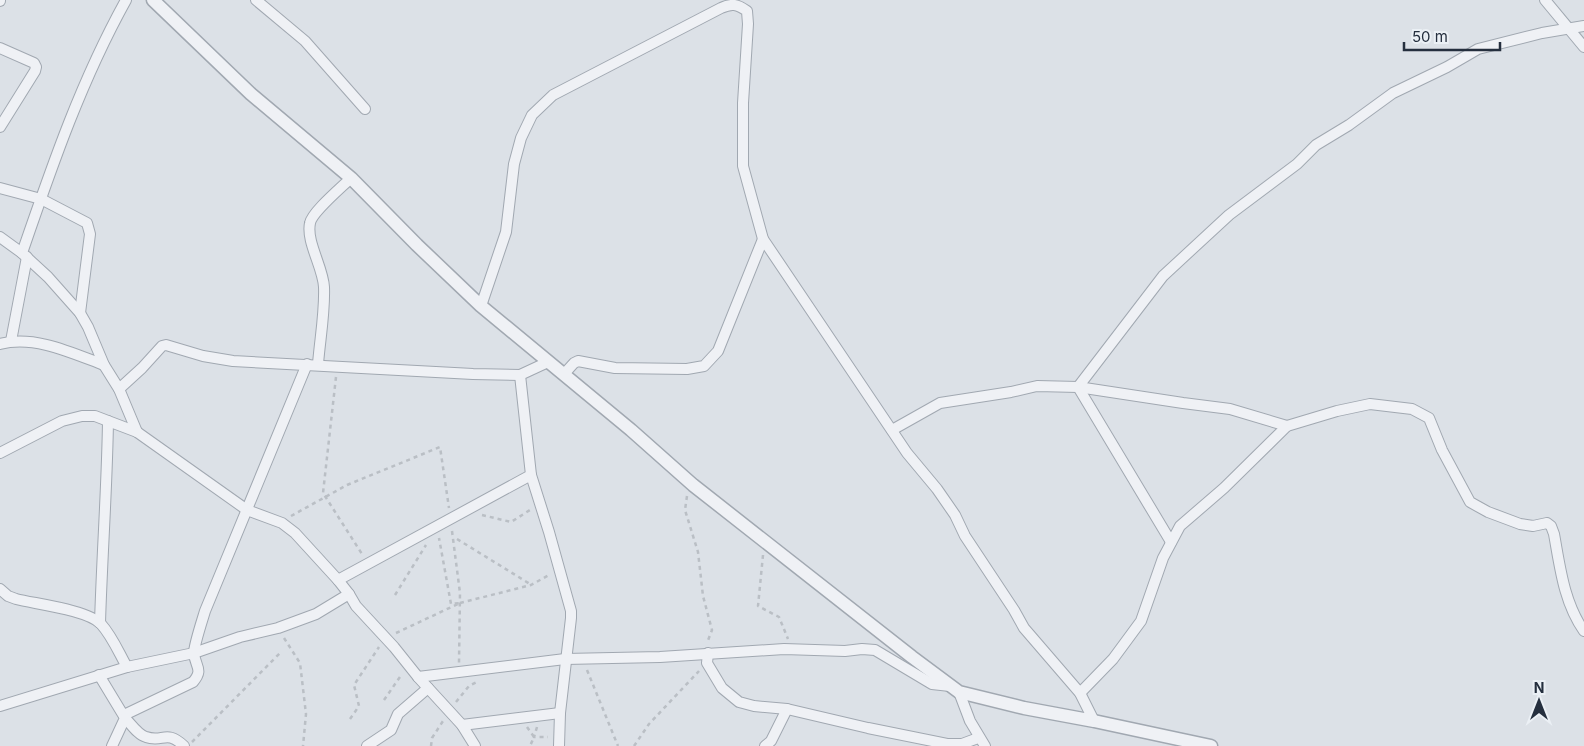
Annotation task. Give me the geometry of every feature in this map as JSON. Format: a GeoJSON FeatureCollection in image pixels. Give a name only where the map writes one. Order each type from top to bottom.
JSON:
{"type":"FeatureCollection","features":[{"type":"Feature","properties":{"kind":"street"},"geometry":{"type":"LineString","coordinates":[[11,341],[25,255],[41,199],[82,89],[103,41],[126,0]]}},
{"type":"Feature","properties":{"kind":"street"},"geometry":{"type":"LineString","coordinates":[[153,0],[251,94],[351,178],[423,251],[481,306],[564,374],[689,482],[955,689],[982,742],[947,744],[787,709],[754,706],[739,702],[722,688],[707,656]]}},
{"type":"Feature","properties":{"kind":"street"},"geometry":{"type":"LineString","coordinates":[[256,0],[305,41],[365,109]]}},
{"type":"Feature","properties":{"kind":"street"},"geometry":{"type":"LineString","coordinates":[[1544,0],[1584,47]]}},
{"type":"Feature","properties":{"kind":"street"},"geometry":{"type":"LineString","coordinates":[[481,306],[506,232],[514,164],[521,138],[532,115],[552,95],[730,4],[738,5],[747,11],[748,24],[743,102],[743,166],[763,239],[907,453],[937,489],[955,515],[965,536],[1024,628],[1080,693],[1094,721]]}},
{"type":"Feature","properties":{"kind":"street"},"geometry":{"type":"LineString","coordinates":[[1078,387],[1163,276],[1229,215],[1297,164],[1316,145],[1349,125],[1393,93],[1447,67],[1478,49],[1584,26]]}},
{"type":"Feature","properties":{"kind":"street"},"geometry":{"type":"LineString","coordinates":[[0,48],[34,62],[36,67],[0,127]]}},
{"type":"Feature","properties":{"kind":"street"},"geometry":{"type":"LineString","coordinates":[[112,746],[124,716],[192,682],[197,677],[199,669],[194,653],[204,611],[312,364],[324,287],[322,272],[310,238],[310,223],[319,209],[351,178]]}},
{"type":"Feature","properties":{"kind":"street"},"geometry":{"type":"LineString","coordinates":[[0,188],[41,199],[87,223],[90,234],[80,313]]}},
{"type":"Feature","properties":{"kind":"street"},"geometry":{"type":"LineString","coordinates":[[0,237],[25,255],[48,277],[80,313],[104,364],[119,389],[137,432]]}},
{"type":"Feature","properties":{"kind":"street"},"geometry":{"type":"LineString","coordinates":[[564,374],[578,361],[615,368],[687,369],[704,366],[718,352],[763,239]]}},
{"type":"Feature","properties":{"kind":"street"},"geometry":{"type":"LineString","coordinates":[[0,344],[11,341],[58,347],[104,364]]}},
{"type":"Feature","properties":{"kind":"street"},"geometry":{"type":"LineString","coordinates":[[119,389],[162,346],[166,345],[204,356],[233,361],[473,374],[520,375],[548,362]]}},
{"type":"Feature","properties":{"kind":"street"},"geometry":{"type":"LineString","coordinates":[[520,375],[531,475],[559,569],[571,618],[560,713],[559,746]]}},
{"type":"Feature","properties":{"kind":"street"},"geometry":{"type":"LineString","coordinates":[[892,430],[940,403],[1001,394],[1037,386],[1078,387],[1183,404],[1230,409],[1286,426]]}},
{"type":"Feature","properties":{"kind":"street"},"geometry":{"type":"LineString","coordinates":[[1078,387],[1172,542]]}},
{"type":"Feature","properties":{"kind":"street"},"geometry":{"type":"LineString","coordinates":[[1080,693],[1113,659],[1141,621],[1157,575],[1180,526],[1224,488],[1286,426],[1337,411],[1370,404],[1412,409],[1429,418],[1442,450],[1470,502],[1488,512],[1520,524],[1533,526],[1547,523],[1551,526],[1568,600],[1575,618],[1584,631]]}},
{"type":"Feature","properties":{"kind":"street"},"geometry":{"type":"LineString","coordinates":[[0,453],[62,421],[82,416],[95,416],[137,432],[247,510],[282,523],[295,533],[338,580],[356,606],[462,725],[476,746]]}},
{"type":"Feature","properties":{"kind":"street"},"geometry":{"type":"LineString","coordinates":[[100,623],[102,553],[108,472],[108,421]]}},
{"type":"Feature","properties":{"kind":"street"},"geometry":{"type":"LineString","coordinates":[[338,580],[531,475]]}},
{"type":"Feature","properties":{"kind":"street"},"geometry":{"type":"LineString","coordinates":[[0,590],[16,599],[94,618],[100,623],[127,667]]}},
{"type":"Feature","properties":{"kind":"street"},"geometry":{"type":"LineString","coordinates":[[0,706],[127,667],[194,653],[240,636],[278,628],[316,614],[349,594]]}},
{"type":"Feature","properties":{"kind":"street"},"geometry":{"type":"LineString","coordinates":[[418,677],[565,660],[707,656],[792,649],[845,651],[862,648],[874,650],[932,684],[1024,708],[1211,746]]}},
{"type":"Feature","properties":{"kind":"street"},"geometry":{"type":"LineString","coordinates":[[99,675],[124,716],[140,735],[145,737],[172,737],[188,744]]}},
{"type":"Feature","properties":{"kind":"street"},"geometry":{"type":"LineString","coordinates":[[368,746],[391,730],[398,714],[428,688]]}},
{"type":"Feature","properties":{"kind":"street"},"geometry":{"type":"LineString","coordinates":[[765,746],[771,741],[787,709]]}},
{"type":"Feature","properties":{"kind":"street"},"geometry":{"type":"LineString","coordinates":[[462,725],[560,713]]}},
{"type":"Feature","properties":{"kind":"path"},"geometry":{"type":"LineString","coordinates":[[336,372],[323,493],[368,564]]}},
{"type":"Feature","properties":{"kind":"path"},"geometry":{"type":"LineString","coordinates":[[285,520],[347,485],[440,447]]}},
{"type":"Feature","properties":{"kind":"path"},"geometry":{"type":"LineString","coordinates":[[634,746],[649,724],[707,656],[712,630],[703,596],[698,552],[685,510],[689,482]]}},
{"type":"Feature","properties":{"kind":"path"},"geometry":{"type":"LineString","coordinates":[[466,512],[511,522],[540,503]]}},
{"type":"Feature","properties":{"kind":"path"},"geometry":{"type":"LineString","coordinates":[[437,527],[451,604],[531,584],[559,569]]}},
{"type":"Feature","properties":{"kind":"path"},"geometry":{"type":"LineString","coordinates":[[395,595],[437,527]]}},
{"type":"Feature","properties":{"kind":"path"},"geometry":{"type":"LineString","coordinates":[[457,538],[531,584]]}},
{"type":"Feature","properties":{"kind":"path"},"geometry":{"type":"LineString","coordinates":[[764,541],[758,606],[779,617],[792,649]]}},
{"type":"Feature","properties":{"kind":"path"},"geometry":{"type":"LineString","coordinates":[[458,672],[460,593]]}},
{"type":"Feature","properties":{"kind":"path"},"geometry":{"type":"LineString","coordinates":[[350,719],[359,706],[354,685],[385,638],[460,602]]}},
{"type":"Feature","properties":{"kind":"path"},"geometry":{"type":"LineString","coordinates":[[278,628],[300,663],[306,714],[303,746]]}},
{"type":"Feature","properties":{"kind":"path"},"geometry":{"type":"LineString","coordinates":[[188,744],[281,652]]}},
{"type":"Feature","properties":{"kind":"path"},"geometry":{"type":"LineString","coordinates":[[583,659],[618,746]]}},
{"type":"Feature","properties":{"kind":"path"},"geometry":{"type":"LineString","coordinates":[[384,700],[408,665]]}},
{"type":"Feature","properties":{"kind":"path"},"geometry":{"type":"LineString","coordinates":[[431,746],[432,738],[449,711],[469,686],[478,682]]}},
{"type":"Feature","properties":{"kind":"path"},"geometry":{"type":"LineString","coordinates":[[520,718],[534,737],[530,746]]}}]}
